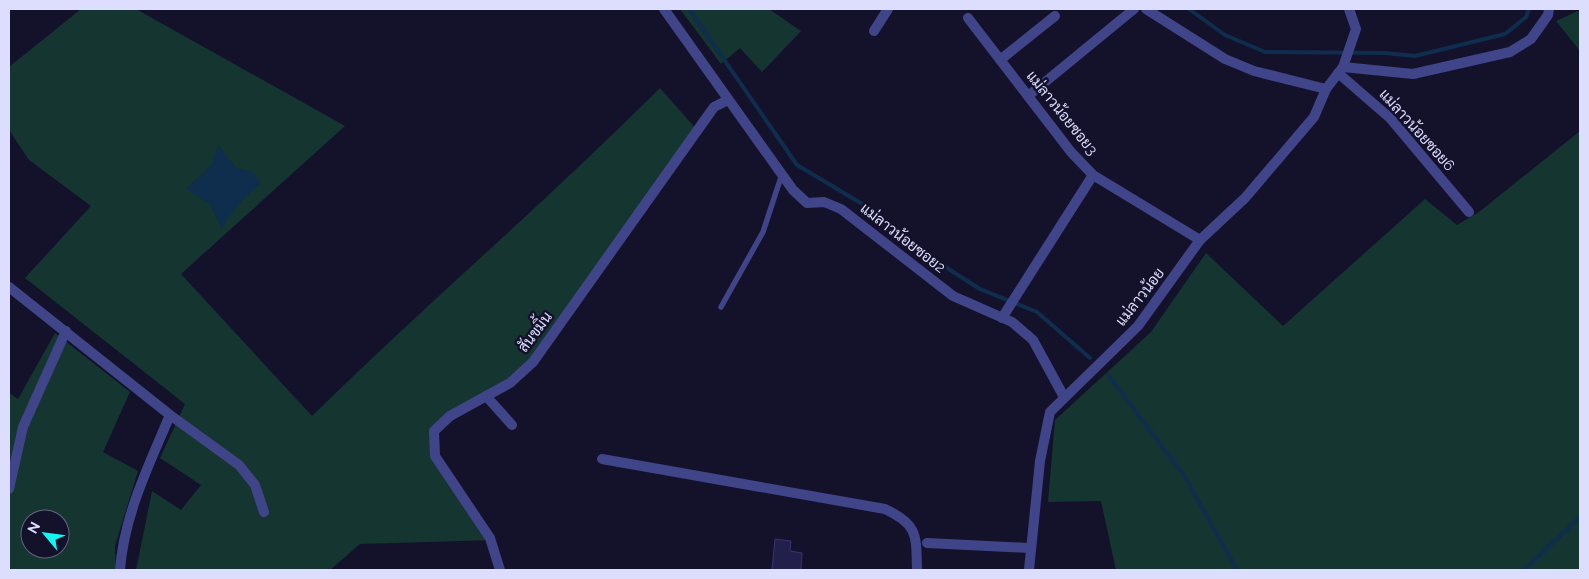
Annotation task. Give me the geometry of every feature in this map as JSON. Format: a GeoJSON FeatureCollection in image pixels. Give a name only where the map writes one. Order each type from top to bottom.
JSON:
{"type":"FeatureCollection","features":[{"type":"Feature","properties":{"kind":"street","name":"แม่ลาวน้อยซอย2"},"geometry":{"type":"LineString","coordinates":[[664,9],[793,190],[808,202],[824,202],[841,209],[953,296],[1012,322],[1033,340],[1064,397]]}},
{"type":"Feature","properties":{"kind":"street"},"geometry":{"type":"LineString","coordinates":[[874,31],[888,9]]}},
{"type":"Feature","properties":{"kind":"street"},"geometry":{"type":"LineString","coordinates":[[1028,96],[1134,9]]}},
{"type":"Feature","properties":{"kind":"street"},"geometry":{"type":"LineString","coordinates":[[1146,9],[1225,59],[1254,71],[1326,90]]}},
{"type":"Feature","properties":{"kind":"street","name":"แม่ลาวน้อย"},"geometry":{"type":"LineString","coordinates":[[1029,570],[1040,460],[1050,412],[1105,361],[1138,326],[1200,240],[1245,198],[1285,154],[1314,117],[1326,90],[1340,70],[1356,29],[1350,9]]}},
{"type":"Feature","properties":{"kind":"street"},"geometry":{"type":"LineString","coordinates":[[1340,70],[1413,74],[1510,52],[1531,39],[1548,15],[1549,9]]}},
{"type":"Feature","properties":{"kind":"street"},"geometry":{"type":"LineString","coordinates":[[1000,60],[1055,16]]}},
{"type":"Feature","properties":{"kind":"street","name":"แม่ลาวน้อยซอย3"},"geometry":{"type":"LineString","coordinates":[[968,18],[1071,152],[1093,175],[1200,240]]}},
{"type":"Feature","properties":{"kind":"street","name":"แม่ลาวน้อยซอย6"},"geometry":{"type":"LineString","coordinates":[[1340,70],[1390,118],[1468,212]]}},
{"type":"Feature","properties":{"kind":"street","name":"สันขมิ้น"},"geometry":{"type":"LineString","coordinates":[[500,570],[490,538],[435,456],[434,431],[450,416],[510,383],[533,362],[714,107],[728,100]]}},
{"type":"Feature","properties":{"kind":"street"},"geometry":{"type":"LineString","coordinates":[[1002,318],[1093,175]]}},
{"type":"Feature","properties":{"kind":"street"},"geometry":{"type":"LineString","coordinates":[[9,287],[170,415],[239,464],[255,485],[264,512]]}},
{"type":"Feature","properties":{"kind":"street"},"geometry":{"type":"LineString","coordinates":[[9,489],[23,428],[66,331]]}},
{"type":"Feature","properties":{"kind":"street"},"geometry":{"type":"LineString","coordinates":[[486,396],[512,425]]}},
{"type":"Feature","properties":{"kind":"street"},"geometry":{"type":"LineString","coordinates":[[120,570],[122,548],[137,495],[170,415]]}},
{"type":"Feature","properties":{"kind":"street"},"geometry":{"type":"LineString","coordinates":[[602,459],[885,509],[902,517],[914,530],[918,570]]}},
{"type":"Feature","properties":{"kind":"street"},"geometry":{"type":"LineString","coordinates":[[926,543],[1030,548]]}},
{"type":"Feature","properties":{"kind":"lane"},"geometry":{"type":"LineString","coordinates":[[721,307],[763,232],[782,174]]}},
{"type":"Feature","properties":{"kind":"green space"},"geometry":{"type":"Polygon","coordinates":[[[81,9],[136,9],[345,126],[181,274],[312,416],[660,88],[697,130],[533,362],[434,431],[435,456],[495,540],[360,544],[330,570],[136,570],[152,491],[181,510],[201,485],[160,458],[185,404],[25,278],[91,206],[29,160],[9,130],[9,67],[81,9]]]}},
{"type":"Feature","properties":{"kind":"green space"},"geometry":{"type":"Polygon","coordinates":[[[680,9],[769,9],[801,31],[762,72],[740,48],[721,64],[680,9]]]}},
{"type":"Feature","properties":{"kind":"green space"},"geometry":{"type":"Polygon","coordinates":[[[1580,10],[1580,51],[1556,21],[1580,10]]]}},
{"type":"Feature","properties":{"kind":"green space"},"geometry":{"type":"Polygon","coordinates":[[[1580,131],[1580,570],[1116,570],[1101,501],[1048,502],[1055,420],[1151,332],[1206,253],[1283,326],[1425,199],[1457,225],[1479,212],[1580,131]]]}},
{"type":"Feature","properties":{"kind":"green space"},"geometry":{"type":"Polygon","coordinates":[[[55,333],[130,392],[103,452],[138,471],[115,546],[116,570],[9,570],[9,393],[18,399],[55,333]]]}},
{"type":"Feature","properties":{"kind":"water"},"geometry":{"type":"Polygon","coordinates":[[[218,145],[235,167],[254,173],[261,183],[238,204],[222,229],[210,204],[186,189],[212,164],[218,145]]]}},
{"type":"Feature","properties":{"kind":"building"},"geometry":{"type":"Polygon","coordinates":[[[775,539],[791,541],[790,551],[802,553],[801,570],[772,570],[775,539]]]}},
{"type":"Feature","properties":{"kind":"waterway"},"geometry":{"type":"LineString","coordinates":[[689,9],[797,165],[864,205],[950,270],[980,289],[1037,312],[1090,358]]}},
{"type":"Feature","properties":{"kind":"waterway"},"geometry":{"type":"LineString","coordinates":[[1189,9],[1225,35],[1265,52],[1385,53],[1415,56],[1505,34],[1526,17],[1529,9]]}},
{"type":"Feature","properties":{"kind":"waterway"},"geometry":{"type":"LineString","coordinates":[[1109,376],[1185,477],[1237,570]]}},
{"type":"Feature","properties":{"kind":"waterway"},"geometry":{"type":"LineString","coordinates":[[1524,570],[1580,517]]}}]}
